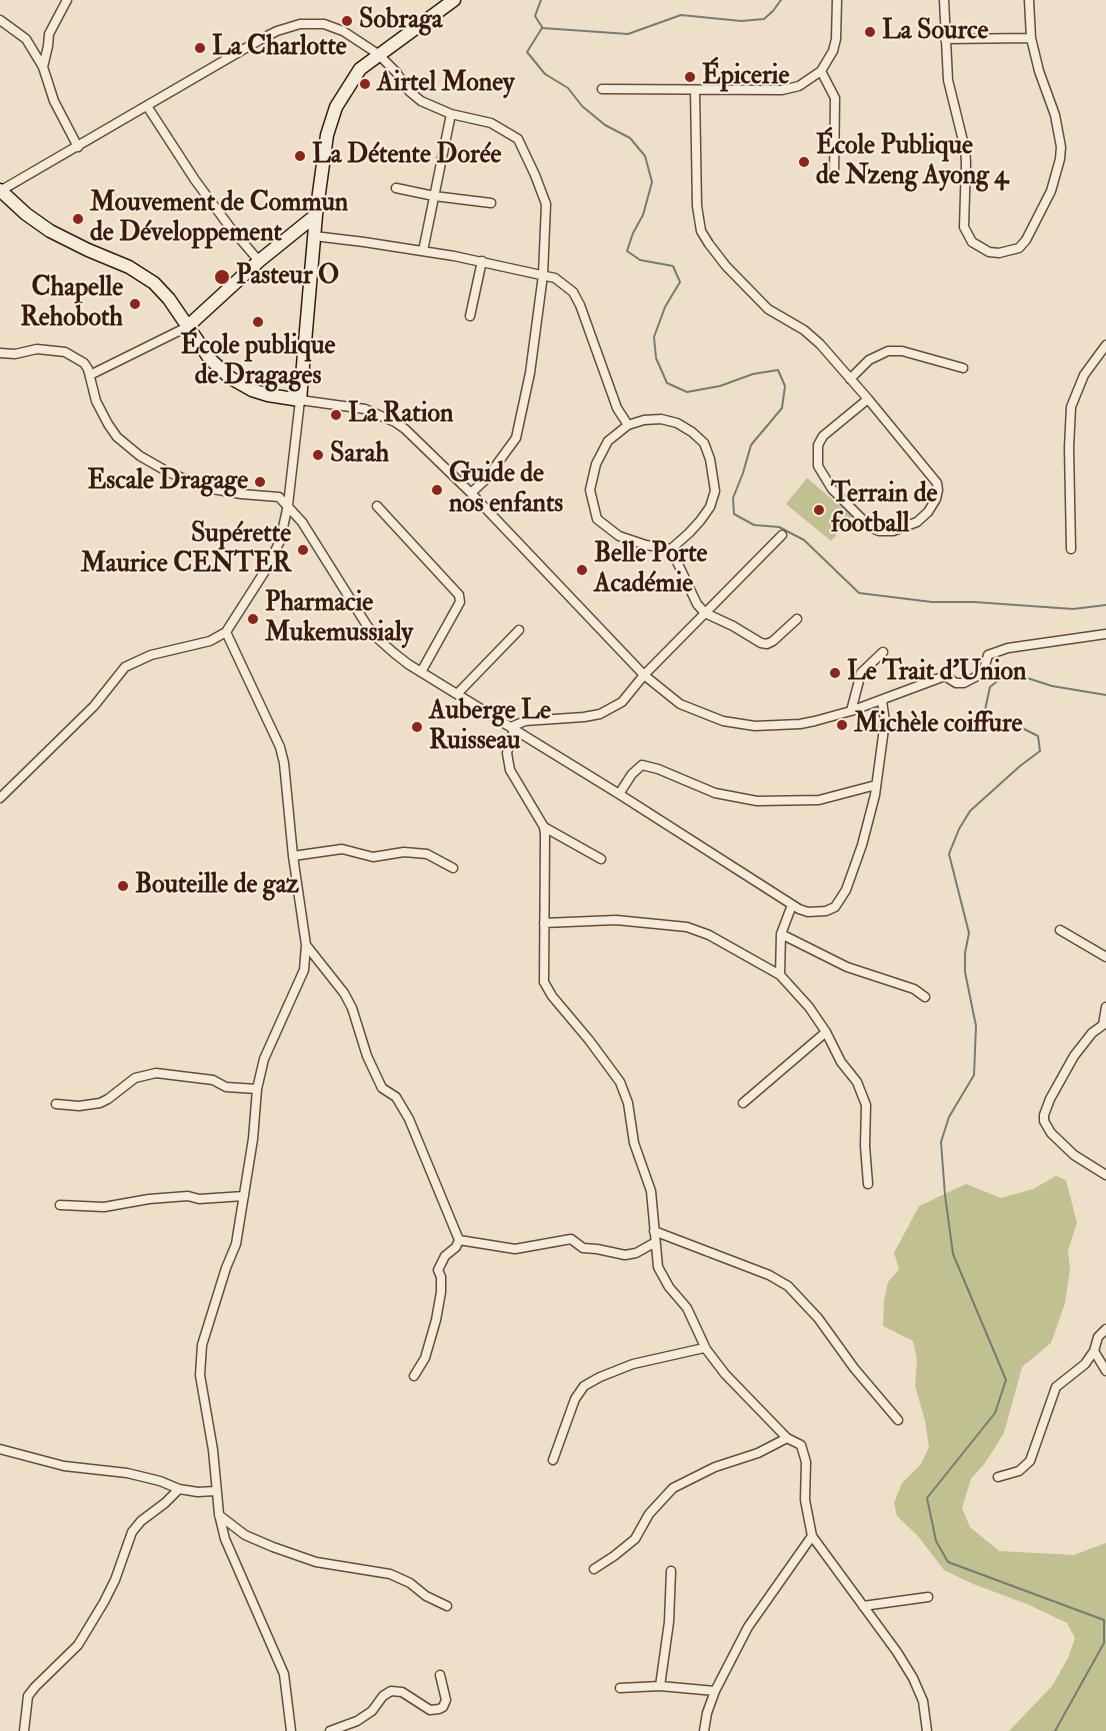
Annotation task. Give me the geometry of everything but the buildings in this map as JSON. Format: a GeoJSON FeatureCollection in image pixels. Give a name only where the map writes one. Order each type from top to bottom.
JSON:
{"type":"FeatureCollection","features":[{"type":"Feature","properties":{"kind":"main road"},"geometry":{"type":"LineString","coordinates":[[0,190],[26,214],[50,231],[129,267],[154,283],[169,299],[210,359],[229,377],[242,385],[268,395],[300,400],[316,215],[327,135],[336,107],[360,69],[454,0]]}},
{"type":"Feature","properties":{"kind":"main road"},"geometry":{"type":"LineString","coordinates":[[187,327],[259,261],[316,215]]}},
{"type":"Feature","properties":{"kind":"street"},"geometry":{"type":"LineString","coordinates":[[43,67],[49,34],[67,0]]}},
{"type":"Feature","properties":{"kind":"street"},"geometry":{"type":"LineString","coordinates":[[602,89],[793,88],[813,78],[833,51],[836,39],[837,0]]}},
{"type":"Feature","properties":{"kind":"street"},"geometry":{"type":"LineString","coordinates":[[944,0],[948,80],[965,149],[964,227],[972,242],[980,249],[999,253],[1019,248],[1026,240],[1051,191],[1060,159],[1061,147],[1055,115],[1031,38],[1029,0]]}},
{"type":"Feature","properties":{"kind":"street"},"geometry":{"type":"LineString","coordinates":[[0,20],[26,39],[43,67],[54,101],[78,147]]}},
{"type":"Feature","properties":{"kind":"street"},"geometry":{"type":"LineString","coordinates":[[0,190],[78,147],[263,38],[300,24],[312,23],[335,27],[378,54],[396,72],[409,91],[421,101],[451,114],[491,123],[518,139],[536,175],[546,204],[543,275],[530,374],[516,438],[486,479],[471,493]]}},
{"type":"Feature","properties":{"kind":"street"},"geometry":{"type":"LineString","coordinates":[[945,39],[1031,38]]}},
{"type":"Feature","properties":{"kind":"street"},"geometry":{"type":"LineString","coordinates":[[820,71],[835,98],[834,178]]}},
{"type":"Feature","properties":{"kind":"street"},"geometry":{"type":"LineString","coordinates":[[695,90],[697,206],[701,231],[726,266],[754,296],[783,319],[804,330],[819,344],[868,399],[937,483],[936,499],[928,512],[917,522],[893,531],[879,531],[870,527],[832,489],[818,466],[818,445],[823,436],[868,399]]}},
{"type":"Feature","properties":{"kind":"street"},"geometry":{"type":"LineString","coordinates":[[147,106],[229,226],[259,261]]}},
{"type":"Feature","properties":{"kind":"street"},"geometry":{"type":"LineString","coordinates":[[423,251],[451,114]]}},
{"type":"Feature","properties":{"kind":"street"},"geometry":{"type":"LineString","coordinates":[[396,188],[434,196],[491,203]]}},
{"type":"Feature","properties":{"kind":"street"},"geometry":{"type":"LineString","coordinates":[[314,236],[482,261],[555,278],[573,292],[592,335],[617,408],[628,425]]}},
{"type":"Feature","properties":{"kind":"street"},"geometry":{"type":"LineString","coordinates":[[470,316],[482,261]]}},
{"type":"Feature","properties":{"kind":"street"},"geometry":{"type":"LineString","coordinates":[[90,375],[187,327]]}},
{"type":"Feature","properties":{"kind":"street"},"geometry":{"type":"LineString","coordinates":[[1071,549],[1069,448],[1071,407],[1084,375],[1106,345]]}},
{"type":"Feature","properties":{"kind":"street"},"geometry":{"type":"LineString","coordinates":[[0,353],[15,354],[37,349],[65,352],[84,363],[90,375],[96,401],[108,424],[117,436],[140,456],[168,472],[207,488],[241,494],[279,496],[302,522],[366,624],[383,644],[421,672],[619,794],[792,905],[807,912],[818,912],[835,907],[840,901],[862,844],[876,785],[885,721],[882,701]]}},
{"type":"Feature","properties":{"kind":"street"},"geometry":{"type":"LineString","coordinates":[[850,379],[869,360],[888,351],[902,351],[963,368]]}},
{"type":"Feature","properties":{"kind":"street"},"geometry":{"type":"LineString","coordinates":[[0,798],[93,706],[125,667],[151,655],[210,640],[226,632],[265,571],[276,550],[286,521],[300,400],[365,409],[395,422],[426,447],[644,675],[680,704],[738,725],[800,724],[882,701],[945,676],[956,683],[964,683],[983,673],[987,655],[998,651],[1021,645],[1106,634]]}},
{"type":"Feature","properties":{"kind":"street"},"geometry":{"type":"LineString","coordinates":[[661,419],[677,423],[704,443],[710,459],[715,491],[710,507],[690,533],[671,549],[619,537],[597,519],[590,490],[596,464],[608,441],[628,425],[644,420],[661,419]]}},
{"type":"Feature","properties":{"kind":"street"},"geometry":{"type":"LineString","coordinates":[[377,506],[459,595],[460,602],[421,672]]}},
{"type":"Feature","properties":{"kind":"street"},"geometry":{"type":"LineString","coordinates":[[782,535],[644,675],[621,702],[600,714],[525,721],[513,728],[507,753],[510,770],[544,827],[544,982],[552,996],[620,1082],[628,1103],[634,1143],[651,1191],[658,1267],[669,1287],[687,1308],[706,1349],[725,1374],[786,1438],[801,1445],[807,1462],[806,1500],[812,1536],[897,1652],[913,1678],[923,1701],[927,1731]]}},
{"type":"Feature","properties":{"kind":"street"},"geometry":{"type":"LineString","coordinates":[[671,549],[690,591],[705,613],[733,626],[760,643],[767,644],[797,619]]}},
{"type":"Feature","properties":{"kind":"street"},"geometry":{"type":"LineString","coordinates":[[457,694],[519,630]]}},
{"type":"Feature","properties":{"kind":"street"},"geometry":{"type":"LineString","coordinates":[[226,632],[280,747],[284,763],[293,856],[306,945],[304,970],[264,1059],[257,1089],[253,1139],[236,1244],[202,1345],[200,1375],[213,1450],[215,1491],[225,1539],[284,1674],[291,1731]]}},
{"type":"Feature","properties":{"kind":"street"},"geometry":{"type":"LineString","coordinates":[[851,711],[861,673],[883,652]]}},
{"type":"Feature","properties":{"kind":"street"},"geometry":{"type":"LineString","coordinates":[[619,794],[632,774],[642,765],[658,769],[715,793],[757,801],[819,800],[876,785]]}},
{"type":"Feature","properties":{"kind":"street"},"geometry":{"type":"LineString","coordinates":[[544,827],[601,859]]}},
{"type":"Feature","properties":{"kind":"street"},"geometry":{"type":"LineString","coordinates":[[293,856],[342,849],[374,857],[404,852],[427,854],[453,868]]}},
{"type":"Feature","properties":{"kind":"street"},"geometry":{"type":"LineString","coordinates":[[780,975],[781,934],[792,905]]}},
{"type":"Feature","properties":{"kind":"street"},"geometry":{"type":"LineString","coordinates":[[544,923],[616,920],[687,927],[709,935],[780,975],[826,1032],[841,1062],[857,1082],[866,1105],[865,1146],[868,1184]]}},
{"type":"Feature","properties":{"kind":"street"},"geometry":{"type":"LineString","coordinates":[[1060,930],[1106,957]]}},
{"type":"Feature","properties":{"kind":"street"},"geometry":{"type":"LineString","coordinates":[[781,934],[847,967],[914,989],[925,997]]}},
{"type":"Feature","properties":{"kind":"street"},"geometry":{"type":"LineString","coordinates":[[306,945],[337,984],[352,1008],[367,1056],[382,1088],[396,1097],[409,1119],[459,1240],[456,1247],[445,1256],[438,1270],[441,1277],[441,1292],[436,1320],[425,1358],[414,1376]]}},
{"type":"Feature","properties":{"kind":"street"},"geometry":{"type":"LineString","coordinates":[[1106,1007],[1103,1025],[1092,1033],[1074,1056],[1050,1099],[1044,1115],[1044,1121],[1051,1133],[1074,1155],[1106,1175]]}},
{"type":"Feature","properties":{"kind":"street"},"geometry":{"type":"LineString","coordinates":[[743,1103],[826,1032]]}},
{"type":"Feature","properties":{"kind":"street"},"geometry":{"type":"LineString","coordinates":[[56,1104],[79,1106],[100,1103],[135,1078],[156,1073],[213,1080],[226,1087],[257,1089]]}},
{"type":"Feature","properties":{"kind":"street"},"geometry":{"type":"LineString","coordinates":[[60,1205],[104,1207],[149,1199],[244,1196]]}},
{"type":"Feature","properties":{"kind":"street"},"geometry":{"type":"LineString","coordinates":[[654,1231],[759,1271],[788,1286],[818,1318],[854,1368],[898,1420]]}},
{"type":"Feature","properties":{"kind":"street"},"geometry":{"type":"LineString","coordinates":[[459,1240],[515,1250],[571,1239],[583,1248],[625,1255],[636,1253],[654,1243]]}},
{"type":"Feature","properties":{"kind":"street"},"geometry":{"type":"LineString","coordinates":[[998,1477],[1018,1471],[1030,1461],[1056,1387],[1085,1364],[1094,1351],[1098,1338],[1106,1329]]}},
{"type":"Feature","properties":{"kind":"street"},"geometry":{"type":"LineString","coordinates":[[553,1460],[575,1399],[584,1386],[633,1364],[706,1349]]}},
{"type":"Feature","properties":{"kind":"street"},"geometry":{"type":"LineString","coordinates":[[1094,1351],[1106,1371]]}},
{"type":"Feature","properties":{"kind":"street"},"geometry":{"type":"LineString","coordinates":[[594,1569],[614,1557],[634,1539],[649,1514],[673,1488],[715,1467],[758,1453],[786,1438]]}},
{"type":"Feature","properties":{"kind":"street"},"geometry":{"type":"LineString","coordinates":[[0,1449],[52,1463],[127,1473],[160,1481],[179,1489],[198,1492],[215,1491]]}},
{"type":"Feature","properties":{"kind":"street"},"geometry":{"type":"LineString","coordinates":[[24,1731],[28,1696],[83,1638],[115,1580],[132,1532],[141,1521],[179,1489]]}},
{"type":"Feature","properties":{"kind":"street"},"geometry":{"type":"LineString","coordinates":[[219,1514],[245,1535],[273,1547],[316,1562],[390,1574],[410,1583],[426,1596],[447,1606]]}},
{"type":"Feature","properties":{"kind":"street"},"geometry":{"type":"LineString","coordinates":[[704,1731],[715,1690],[748,1627],[812,1536]]}},
{"type":"Feature","properties":{"kind":"street"},"geometry":{"type":"LineString","coordinates":[[660,1686],[669,1622],[671,1571]]}},
{"type":"Feature","properties":{"kind":"street"},"geometry":{"type":"LineString","coordinates":[[863,1606],[928,1597]]}},
{"type":"Feature","properties":{"kind":"street"},"geometry":{"type":"LineString","coordinates":[[330,1731],[357,1721],[372,1711],[383,1696],[391,1691],[402,1692],[430,1710],[443,1707],[446,1700],[440,1675]]}},
{"type":"Feature","properties":{"kind":"street"},"geometry":{"type":"LineString","coordinates":[[620,1688],[660,1686],[715,1690]]}},
{"type":"Feature","properties":{"kind":"green space","name":"Terrain de football"},"geometry":{"type":"Polygon","coordinates":[[[807,478],[852,516],[831,541],[786,504],[807,478]]]}},
{"type":"Feature","properties":{"kind":"green space"},"geometry":{"type":"Polygon","coordinates":[[[1056,1176],[1066,1180],[1077,1223],[1068,1250],[1070,1269],[1065,1303],[1051,1343],[1022,1367],[1004,1433],[985,1463],[971,1479],[962,1508],[970,1527],[999,1551],[1074,1555],[1106,1543],[1106,1731],[1009,1731],[1052,1686],[1068,1658],[1075,1638],[1067,1623],[944,1570],[917,1535],[897,1516],[894,1503],[902,1483],[921,1464],[929,1447],[925,1421],[915,1386],[917,1360],[913,1341],[883,1326],[884,1301],[888,1282],[899,1269],[894,1253],[919,1206],[966,1184],[1001,1198],[1033,1189],[1056,1176]]]}},
{"type":"Feature","properties":{"kind":"waterway"},"geometry":{"type":"LineString","coordinates":[[541,0],[535,16],[542,27]]}},
{"type":"Feature","properties":{"kind":"waterway"},"geometry":{"type":"LineString","coordinates":[[781,0],[764,19],[741,21],[681,15],[628,34],[542,28],[527,52],[545,74],[568,88],[582,106],[605,125],[630,138],[645,156],[652,182],[643,215],[633,233],[627,251],[640,260],[673,266],[680,282],[665,307],[654,337],[656,358],[667,383],[687,392],[720,386],[753,374],[778,370],[785,386],[782,408],[751,445],[733,498],[734,514],[754,525],[779,527],[804,540],[859,593],[932,602],[974,602],[1073,609],[1106,605]]}},
{"type":"Feature","properties":{"kind":"waterway"},"geometry":{"type":"LineString","coordinates":[[1055,1731],[1104,1643],[1104,1620],[948,1562],[936,1541],[927,1498],[995,1413],[1006,1380],[953,1254],[945,1195],[941,1142],[949,1117],[974,1075],[976,1026],[965,972],[965,953],[969,933],[949,854],[959,829],[970,811],[1040,751],[1038,736],[1022,728],[999,725],[985,710],[990,687],[1000,679],[1024,677],[1052,686],[1106,695]]}},
{"type":"Feature","properties":{"kind":"place","name":"Sobraga"},"geometry":{"type":"Point","coordinates":[347,21]}},
{"type":"Feature","properties":{"kind":"place","name":"La Source"},"geometry":{"type":"Point","coordinates":[870,32]}},
{"type":"Feature","properties":{"kind":"place","name":"La Charlotte"},"geometry":{"type":"Point","coordinates":[200,48]}},
{"type":"Feature","properties":{"kind":"place","name":"Épicerie"},"geometry":{"type":"Point","coordinates":[690,77]}},
{"type":"Feature","properties":{"kind":"place","name":"Airtel Money"},"geometry":{"type":"Point","coordinates":[365,84]}},
{"type":"Feature","properties":{"kind":"place","name":"La Détente Dorée"},"geometry":{"type":"Point","coordinates":[300,156]}},
{"type":"Feature","properties":{"kind":"place","name":"École Publique de Nzeng Ayong 4"},"geometry":{"type":"Point","coordinates":[804,162]}},
{"type":"Feature","properties":{"kind":"place","name":"Mouvement de Commun de Développement"},"geometry":{"type":"Point","coordinates":[78,219]}},
{"type":"Feature","properties":{"kind":"place","name":"Pasteur O"},"geometry":{"type":"Point","coordinates":[222,277]}},
{"type":"Feature","properties":{"kind":"place","name":"Chapelle Rehoboth"},"geometry":{"type":"Point","coordinates":[135,304]}},
{"type":"Feature","properties":{"kind":"place","name":"École publique de Dragages"},"geometry":{"type":"Point","coordinates":[258,322]}},
{"type":"Feature","properties":{"kind":"place","name":"La Ration"},"geometry":{"type":"Point","coordinates":[336,415]}},
{"type":"Feature","properties":{"kind":"place","name":"Sarah"},"geometry":{"type":"Point","coordinates":[318,455]}},
{"type":"Feature","properties":{"kind":"place","name":"Escale Dragage"},"geometry":{"type":"Point","coordinates":[260,482]}},
{"type":"Feature","properties":{"kind":"place","name":"Guide de nos enfants"},"geometry":{"type":"Point","coordinates":[437,490]}},
{"type":"Feature","properties":{"kind":"place","name":"Terrain de football"},"geometry":{"type":"Point","coordinates":[819,510]}},
{"type":"Feature","properties":{"kind":"place","name":"Supérette Maurice CENTER"},"geometry":{"type":"Point","coordinates":[303,550]}},
{"type":"Feature","properties":{"kind":"place","name":"Belle Porte Académie"},"geometry":{"type":"Point","coordinates":[582,570]}},
{"type":"Feature","properties":{"kind":"place","name":"Pharmacie Mukemussialy"},"geometry":{"type":"Point","coordinates":[253,619]}},
{"type":"Feature","properties":{"kind":"place","name":"Le Trait d'Union"},"geometry":{"type":"Point","coordinates":[835,673]}},
{"type":"Feature","properties":{"kind":"place","name":"Michèle coiffure"},"geometry":{"type":"Point","coordinates":[842,725]}},
{"type":"Feature","properties":{"kind":"place","name":"Auberge Le Ruisseau"},"geometry":{"type":"Point","coordinates":[417,727]}},
{"type":"Feature","properties":{"kind":"place","name":"Bouteille de gaz"},"geometry":{"type":"Point","coordinates":[123,886]}}]}
